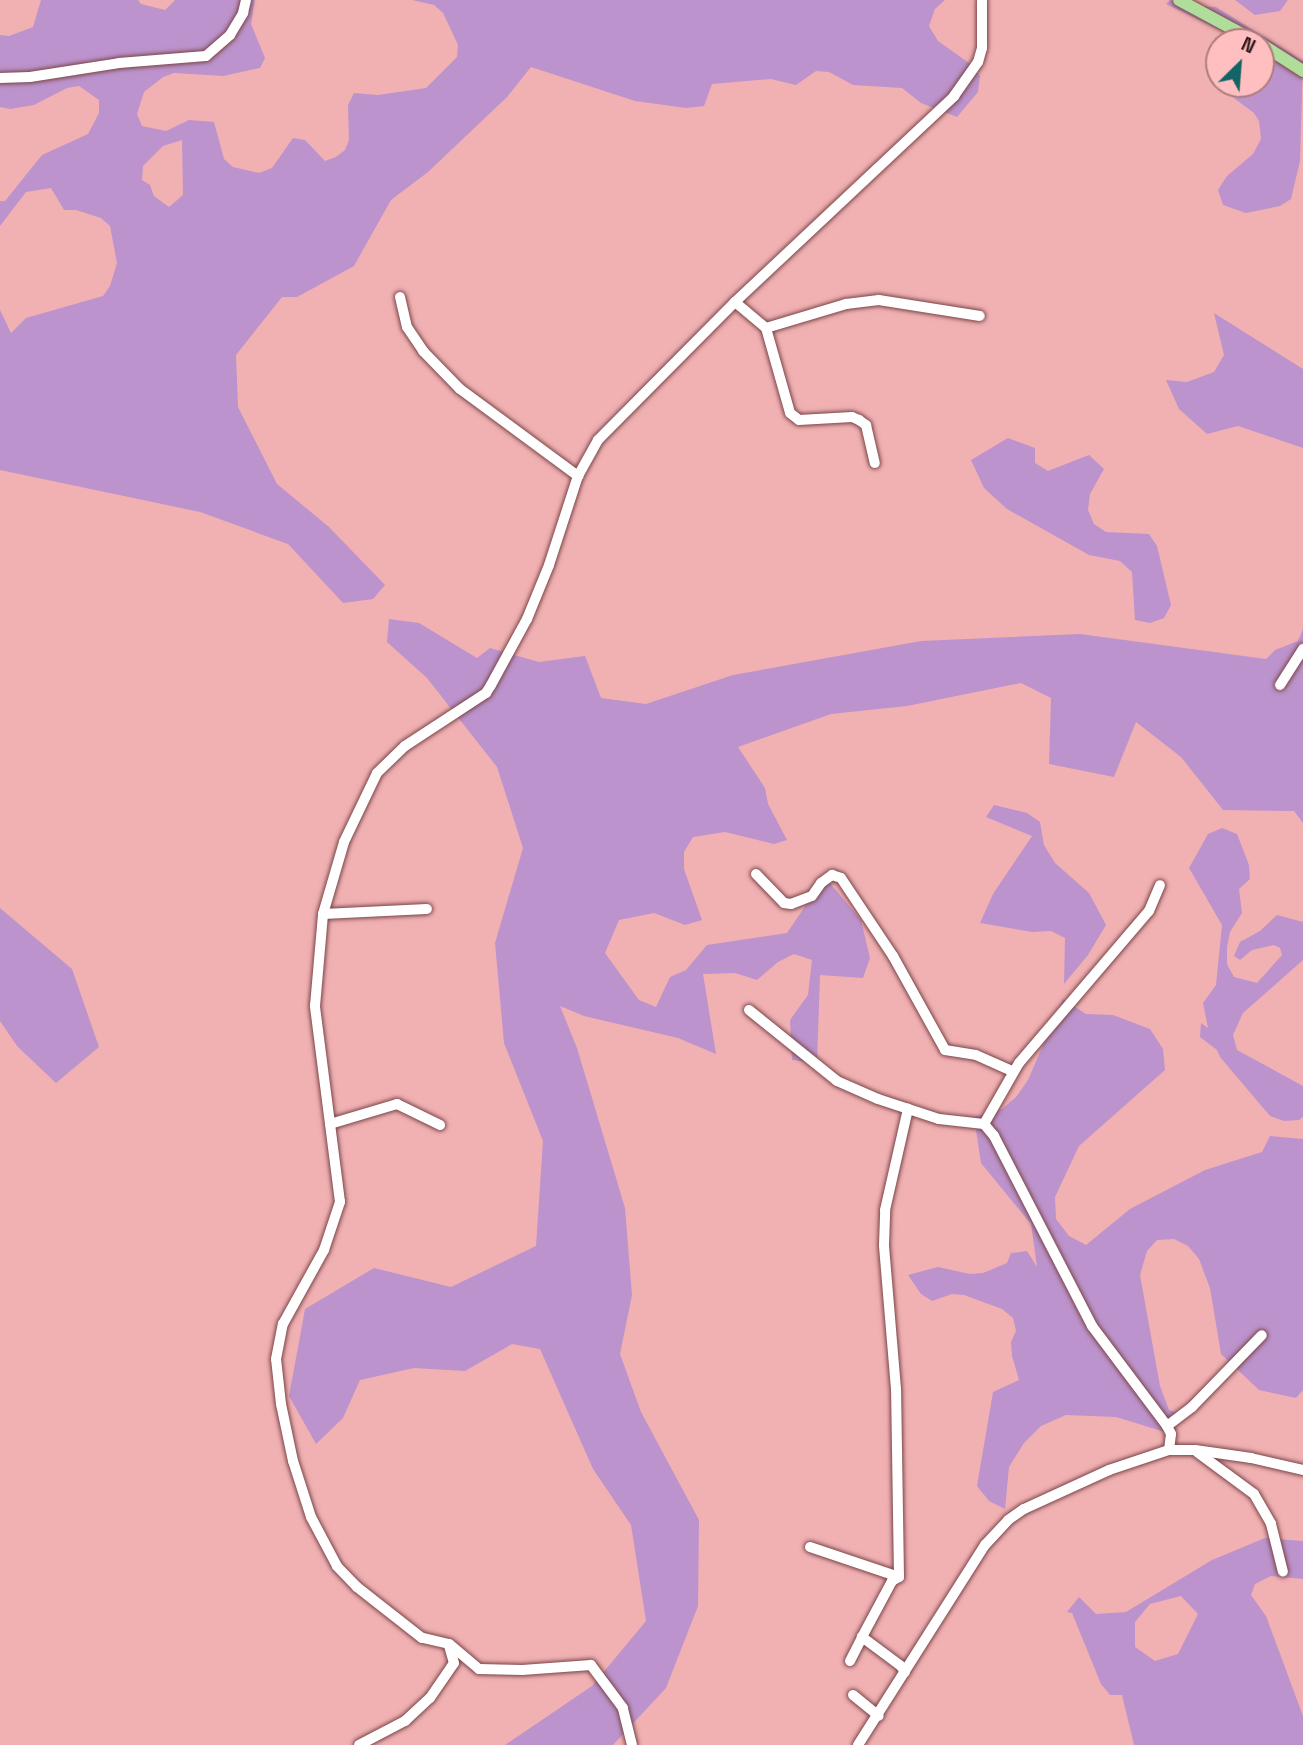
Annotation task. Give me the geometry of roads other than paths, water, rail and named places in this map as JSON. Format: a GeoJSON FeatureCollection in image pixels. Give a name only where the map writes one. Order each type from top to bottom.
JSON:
{"type":"FeatureCollection","features":[{"type":"Feature","properties":{"kind":"main road"},"geometry":{"type":"LineString","coordinates":[[1179,0],[1231,28]]}},
{"type":"Feature","properties":{"kind":"main road"},"geometry":{"type":"LineString","coordinates":[[1275,53],[1303,71]]}},
{"type":"Feature","properties":{"kind":"street"},"geometry":{"type":"LineString","coordinates":[[0,78],[30,77],[120,63],[206,56],[230,35],[243,13],[246,0]]}},
{"type":"Feature","properties":{"kind":"street"},"geometry":{"type":"LineString","coordinates":[[632,1745],[623,1708],[590,1665],[522,1671],[479,1669],[449,1644],[422,1638],[357,1587],[337,1566],[314,1525],[291,1449],[276,1359],[283,1324],[324,1250],[338,1214],[340,1188],[315,1006],[323,914],[344,842],[377,773],[405,746],[486,693],[491,685],[540,587],[578,476],[598,440],[736,302],[961,87],[978,62],[982,48],[982,0]]}},
{"type":"Feature","properties":{"kind":"street"},"geometry":{"type":"LineString","coordinates":[[400,297],[407,327],[423,351],[460,390],[578,476]]}},
{"type":"Feature","properties":{"kind":"street"},"geometry":{"type":"LineString","coordinates":[[766,328],[846,304],[879,300],[980,316]]}},
{"type":"Feature","properties":{"kind":"street"},"geometry":{"type":"LineString","coordinates":[[736,302],[766,328],[790,413],[799,420],[852,417],[859,419],[866,425],[875,463]]}},
{"type":"Feature","properties":{"kind":"street"},"geometry":{"type":"LineString","coordinates":[[1280,685],[1303,649]]}},
{"type":"Feature","properties":{"kind":"street"},"geometry":{"type":"LineString","coordinates":[[756,874],[784,903],[791,904],[813,896],[832,875],[841,877],[893,956],[946,1050],[976,1055],[1012,1071]]}},
{"type":"Feature","properties":{"kind":"street"},"geometry":{"type":"LineString","coordinates":[[984,1124],[1012,1071],[1149,911],[1160,884]]}},
{"type":"Feature","properties":{"kind":"street"},"geometry":{"type":"LineString","coordinates":[[323,914],[427,909]]}},
{"type":"Feature","properties":{"kind":"street"},"geometry":{"type":"LineString","coordinates":[[749,1010],[837,1081],[939,1119],[984,1124],[994,1136],[1092,1326],[1167,1426],[1171,1434],[1169,1450]]}},
{"type":"Feature","properties":{"kind":"street"},"geometry":{"type":"LineString","coordinates":[[330,1124],[397,1104],[440,1125]]}},
{"type":"Feature","properties":{"kind":"street"},"geometry":{"type":"LineString","coordinates":[[899,1577],[896,1389],[884,1245],[885,1210],[908,1109]]}},
{"type":"Feature","properties":{"kind":"street"},"geometry":{"type":"LineString","coordinates":[[1167,1426],[1192,1407],[1262,1335]]}},
{"type":"Feature","properties":{"kind":"street"},"geometry":{"type":"LineString","coordinates":[[858,1745],[879,1716],[985,1545],[1009,1520],[1042,1499],[1169,1450],[1195,1450],[1303,1470]]}},
{"type":"Feature","properties":{"kind":"street"},"geometry":{"type":"LineString","coordinates":[[1195,1450],[1254,1494],[1271,1524],[1283,1572]]}},
{"type":"Feature","properties":{"kind":"street"},"geometry":{"type":"LineString","coordinates":[[810,1547],[899,1577]]}},
{"type":"Feature","properties":{"kind":"street"},"geometry":{"type":"LineString","coordinates":[[850,1661],[892,1581],[899,1577]]}},
{"type":"Feature","properties":{"kind":"street"},"geometry":{"type":"LineString","coordinates":[[862,1637],[901,1666],[905,1672]]}},
{"type":"Feature","properties":{"kind":"street"},"geometry":{"type":"LineString","coordinates":[[359,1745],[405,1721],[429,1698],[454,1663],[449,1644]]}},
{"type":"Feature","properties":{"kind":"street"},"geometry":{"type":"LineString","coordinates":[[853,1695],[879,1716]]}}]}
